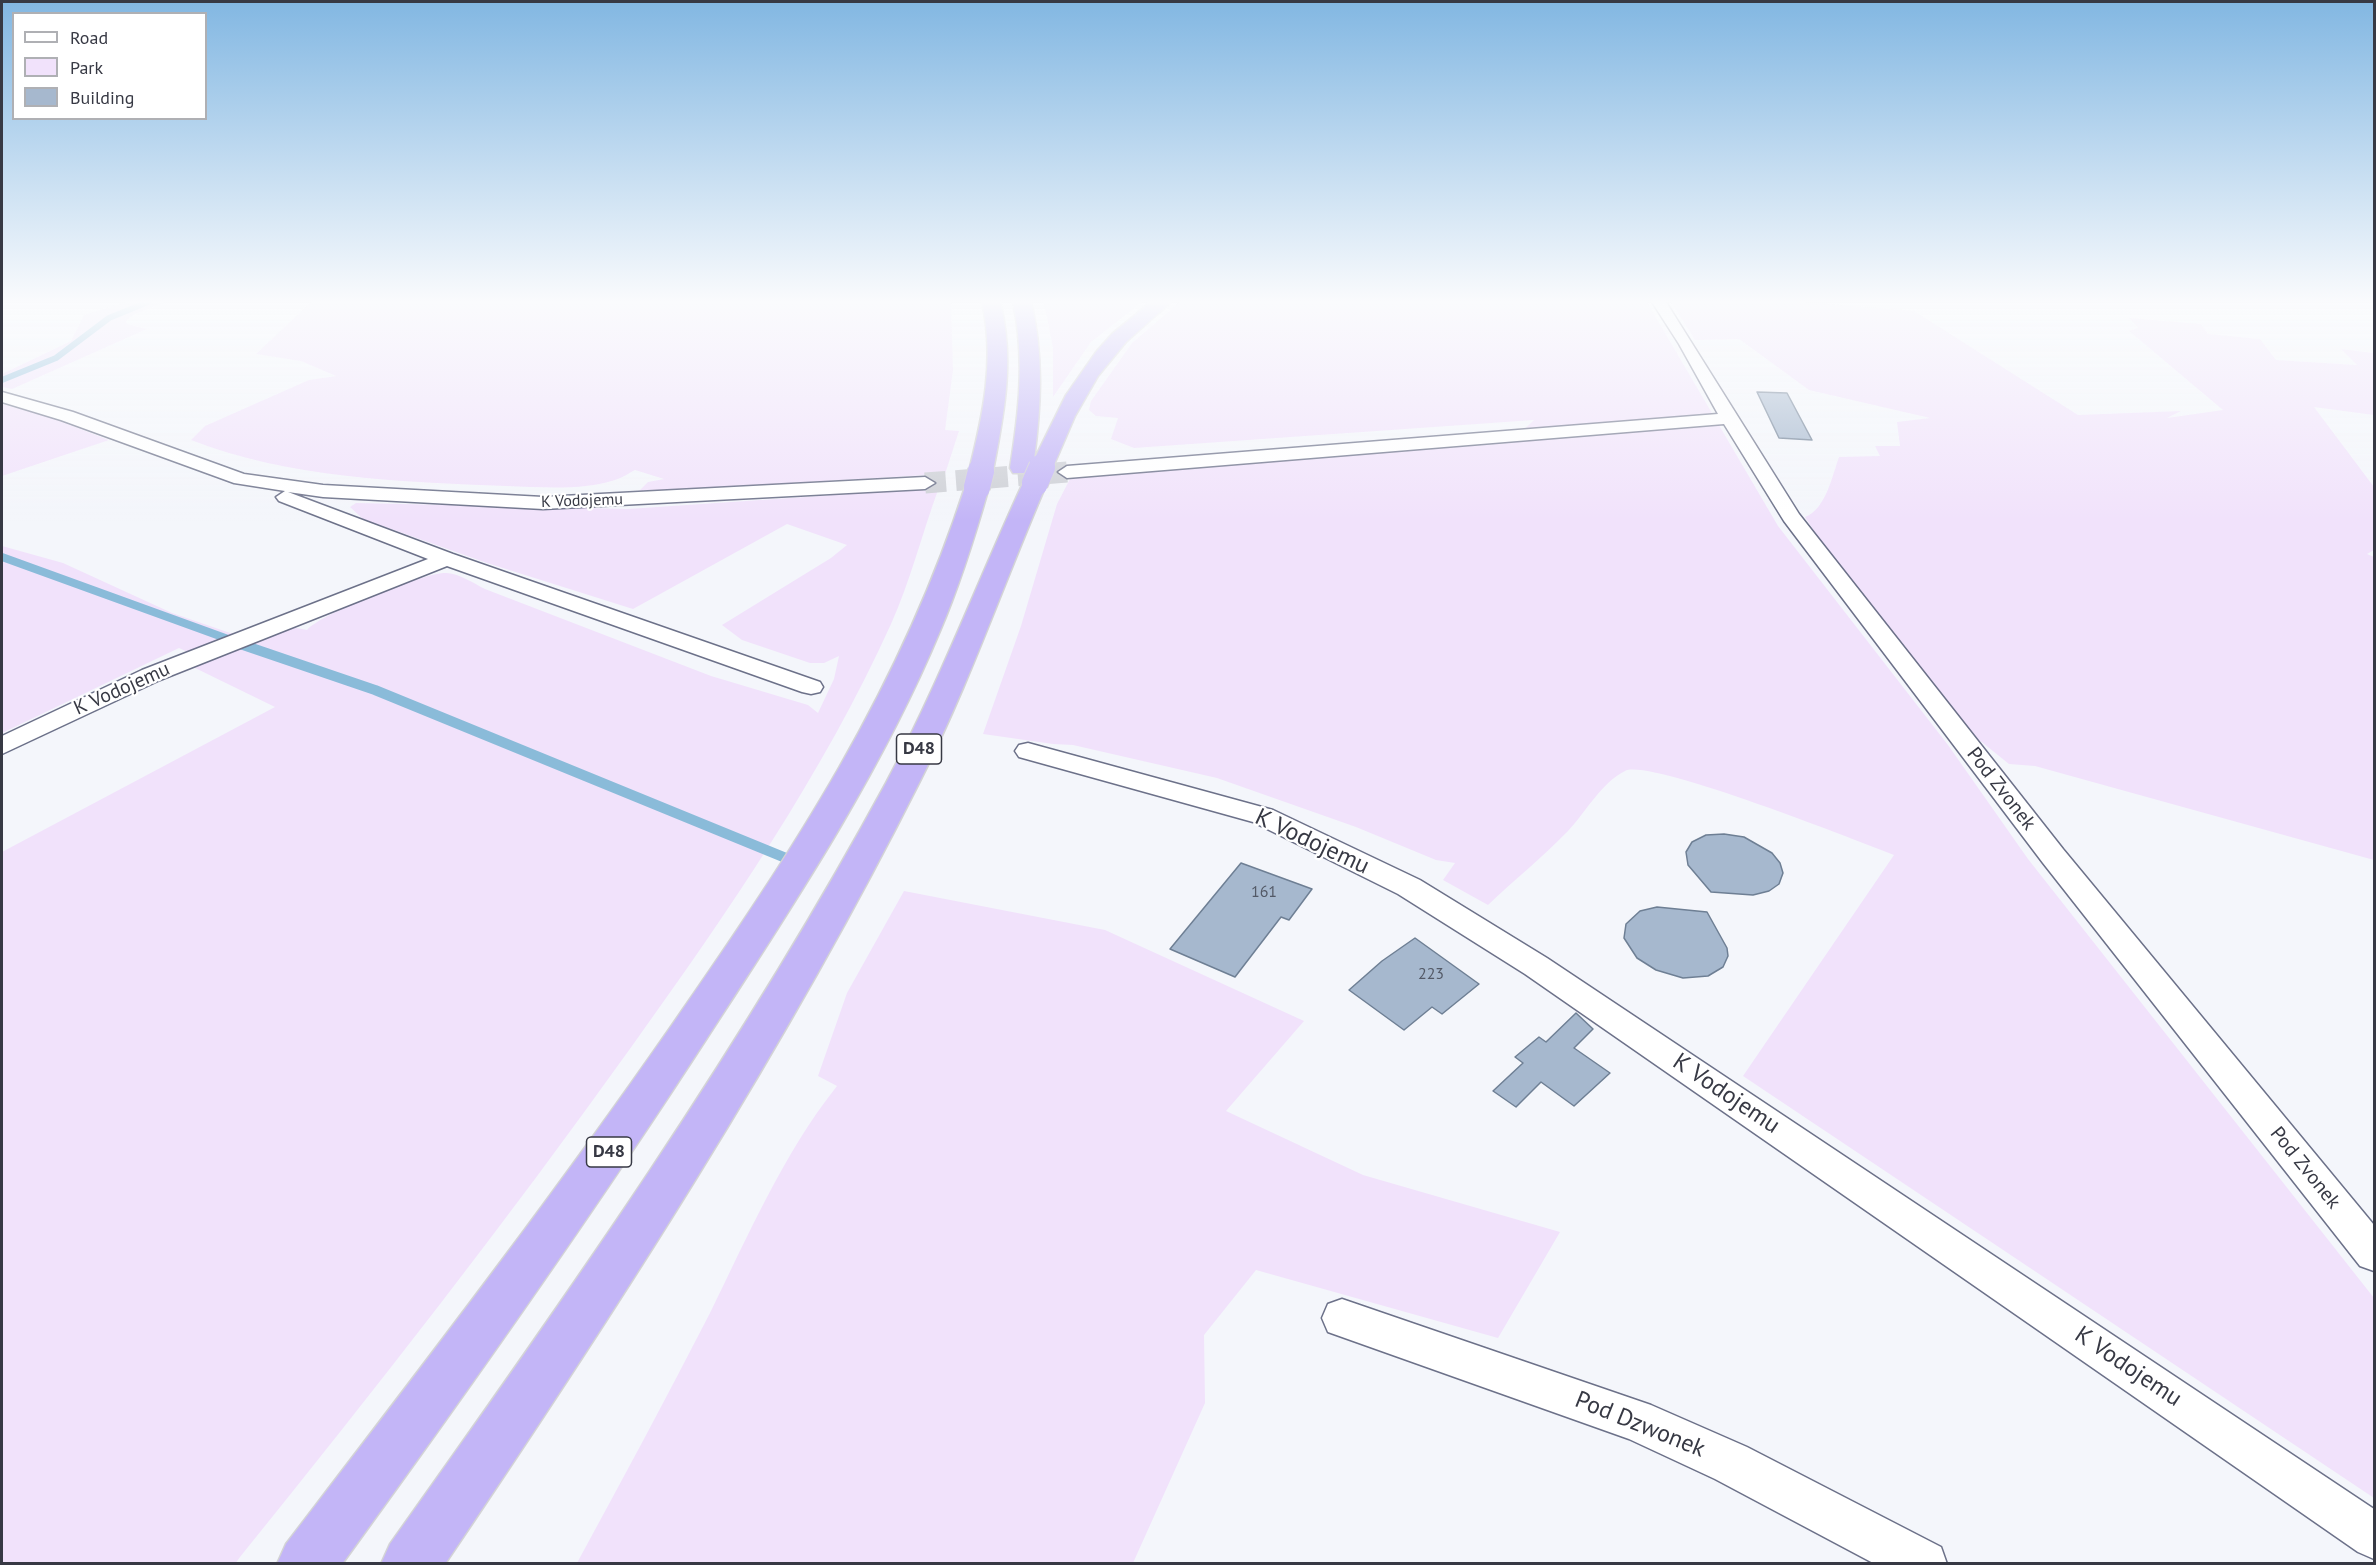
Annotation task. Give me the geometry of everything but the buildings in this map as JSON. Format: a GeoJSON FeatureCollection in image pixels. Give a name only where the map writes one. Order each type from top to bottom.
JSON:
{"type":"FeatureCollection","features":[{"type":"Feature","properties":{"kind":"highway","name":"D48"},"geometry":{"type":"LineString","coordinates":[[306,1563],[434,1395],[625,1128],[764,921],[855,772],[915,656],[954,561],[979,479],[996,388],[996,375]]}},
{"type":"Feature","properties":{"kind":"highway","name":"D48"},"geometry":{"type":"LineString","coordinates":[[410,1563],[512,1418],[701,1133],[824,930],[910,767],[961,659],[999,562],[1029,475],[1031,375]]}},
{"type":"Feature","properties":{"kind":"highway"},"geometry":{"type":"LineString","coordinates":[[1029,475],[1086,375]]}},
{"type":"Feature","properties":{"kind":"street","name":"Pod Zvonek"},"geometry":{"type":"LineString","coordinates":[[1705,375],[1791,517],[2053,856],[2374,1254]]}},
{"type":"Feature","properties":{"kind":"street","name":"K Vodojemu"},"geometry":{"type":"LineString","coordinates":[[2,397],[67,416],[446,558],[811,687]]}},
{"type":"Feature","properties":{"kind":"street"},"geometry":{"type":"LineString","coordinates":[[1067,472],[1729,418]]}},
{"type":"Feature","properties":{"kind":"street","name":"K Vodojemu"},"geometry":{"type":"LineString","coordinates":[[240,479],[323,491],[543,503],[925,483]]}},
{"type":"Feature","properties":{"kind":"street","name":"K Vodojemu"},"geometry":{"type":"LineString","coordinates":[[2,746],[151,675],[422,570],[446,558]]}},
{"type":"Feature","properties":{"kind":"street","name":"K Vodojemu"},"geometry":{"type":"LineString","coordinates":[[1028,751],[1263,816],[1409,887],[1536,966],[2374,1536]]}},
{"type":"Feature","properties":{"kind":"street","name":"Pod Dzwonek"},"geometry":{"type":"LineString","coordinates":[[1342,1318],[1636,1420],[1731,1462],[1924,1563]]}},
{"type":"Feature","properties":{"kind":"green space"},"geometry":{"type":"Polygon","coordinates":[[[2,375],[43,375],[12,389],[2,387],[2,375]]]}},
{"type":"Feature","properties":{"kind":"green space"},"geometry":{"type":"Polygon","coordinates":[[[334,375],[952,375],[945,430],[959,431],[945,474],[638,492],[648,482],[664,479],[635,470],[615,480],[588,486],[560,488],[386,480],[267,463],[191,440],[205,426],[309,380],[336,376],[334,375]]]}},
{"type":"Feature","properties":{"kind":"green space"},"geometry":{"type":"Polygon","coordinates":[[[1053,375],[1068,375],[1053,397],[1053,375]]]}},
{"type":"Feature","properties":{"kind":"green space"},"geometry":{"type":"Polygon","coordinates":[[[1109,375],[1690,375],[1778,526],[1948,745],[2028,859],[2374,1298],[2374,1498],[1743,1076],[1894,855],[1711,788],[1642,770],[1625,771],[1608,783],[1558,841],[1488,905],[1443,880],[1455,863],[1436,860],[1356,827],[1217,778],[1073,745],[983,734],[1021,626],[1057,504],[1071,477],[1510,443],[1534,420],[1134,448],[1111,439],[1118,418],[1096,416],[1089,410],[1091,401],[1109,375]]]}},
{"type":"Feature","properties":{"kind":"green space"},"geometry":{"type":"Polygon","coordinates":[[[1788,375],[2015,375],[2078,415],[2181,411],[2167,418],[2223,410],[2181,375],[2374,375],[2374,415],[2314,407],[2374,487],[2374,550],[2367,554],[2374,557],[2374,860],[2035,766],[2009,764],[1978,739],[1850,588],[1805,517],[1812,513],[1823,500],[1839,457],[1880,456],[1875,446],[1900,446],[1897,422],[1930,418],[1809,390],[1788,375]]]}},
{"type":"Feature","properties":{"kind":"green space"},"geometry":{"type":"Polygon","coordinates":[[[2,404],[49,417],[109,440],[2,476],[2,404]]]}},
{"type":"Feature","properties":{"kind":"green space"},"geometry":{"type":"Polygon","coordinates":[[[923,489],[923,491],[938,490],[898,608],[835,734],[772,841],[668,996],[489,1241],[235,1564],[2,1564],[2,852],[275,707],[191,666],[291,627],[307,630],[351,604],[435,574],[457,575],[485,589],[711,676],[808,705],[818,713],[834,679],[839,656],[824,663],[810,663],[742,640],[722,625],[831,558],[847,545],[787,524],[633,609],[487,563],[363,519],[350,507],[356,503],[628,509],[923,489]]]}},
{"type":"Feature","properties":{"kind":"green space"},"geometry":{"type":"Polygon","coordinates":[[[2,546],[63,563],[172,613],[236,635],[192,654],[179,648],[2,733],[2,546]]]}},
{"type":"Feature","properties":{"kind":"green space"},"geometry":{"type":"Polygon","coordinates":[[[904,891],[1105,930],[1304,1021],[1226,1111],[1363,1175],[1560,1232],[1498,1338],[1256,1270],[1204,1335],[1205,1403],[1133,1563],[577,1563],[694,1344],[783,1167],[837,1086],[818,1076],[847,993],[904,891]]]}},
{"type":"Feature","properties":{"kind":"waterway"},"geometry":{"type":"LineString","coordinates":[[2,380],[14,375]]}},
{"type":"Feature","properties":{"kind":"waterway"},"geometry":{"type":"LineString","coordinates":[[2,557],[228,639]]}},
{"type":"Feature","properties":{"kind":"waterway"},"geometry":{"type":"LineString","coordinates":[[243,645],[375,690],[798,863]]}},
{"type":"Feature","properties":{"kind":"tunnel"},"geometry":{"type":"LineString","coordinates":[[925,483],[1067,472]]}}]}
